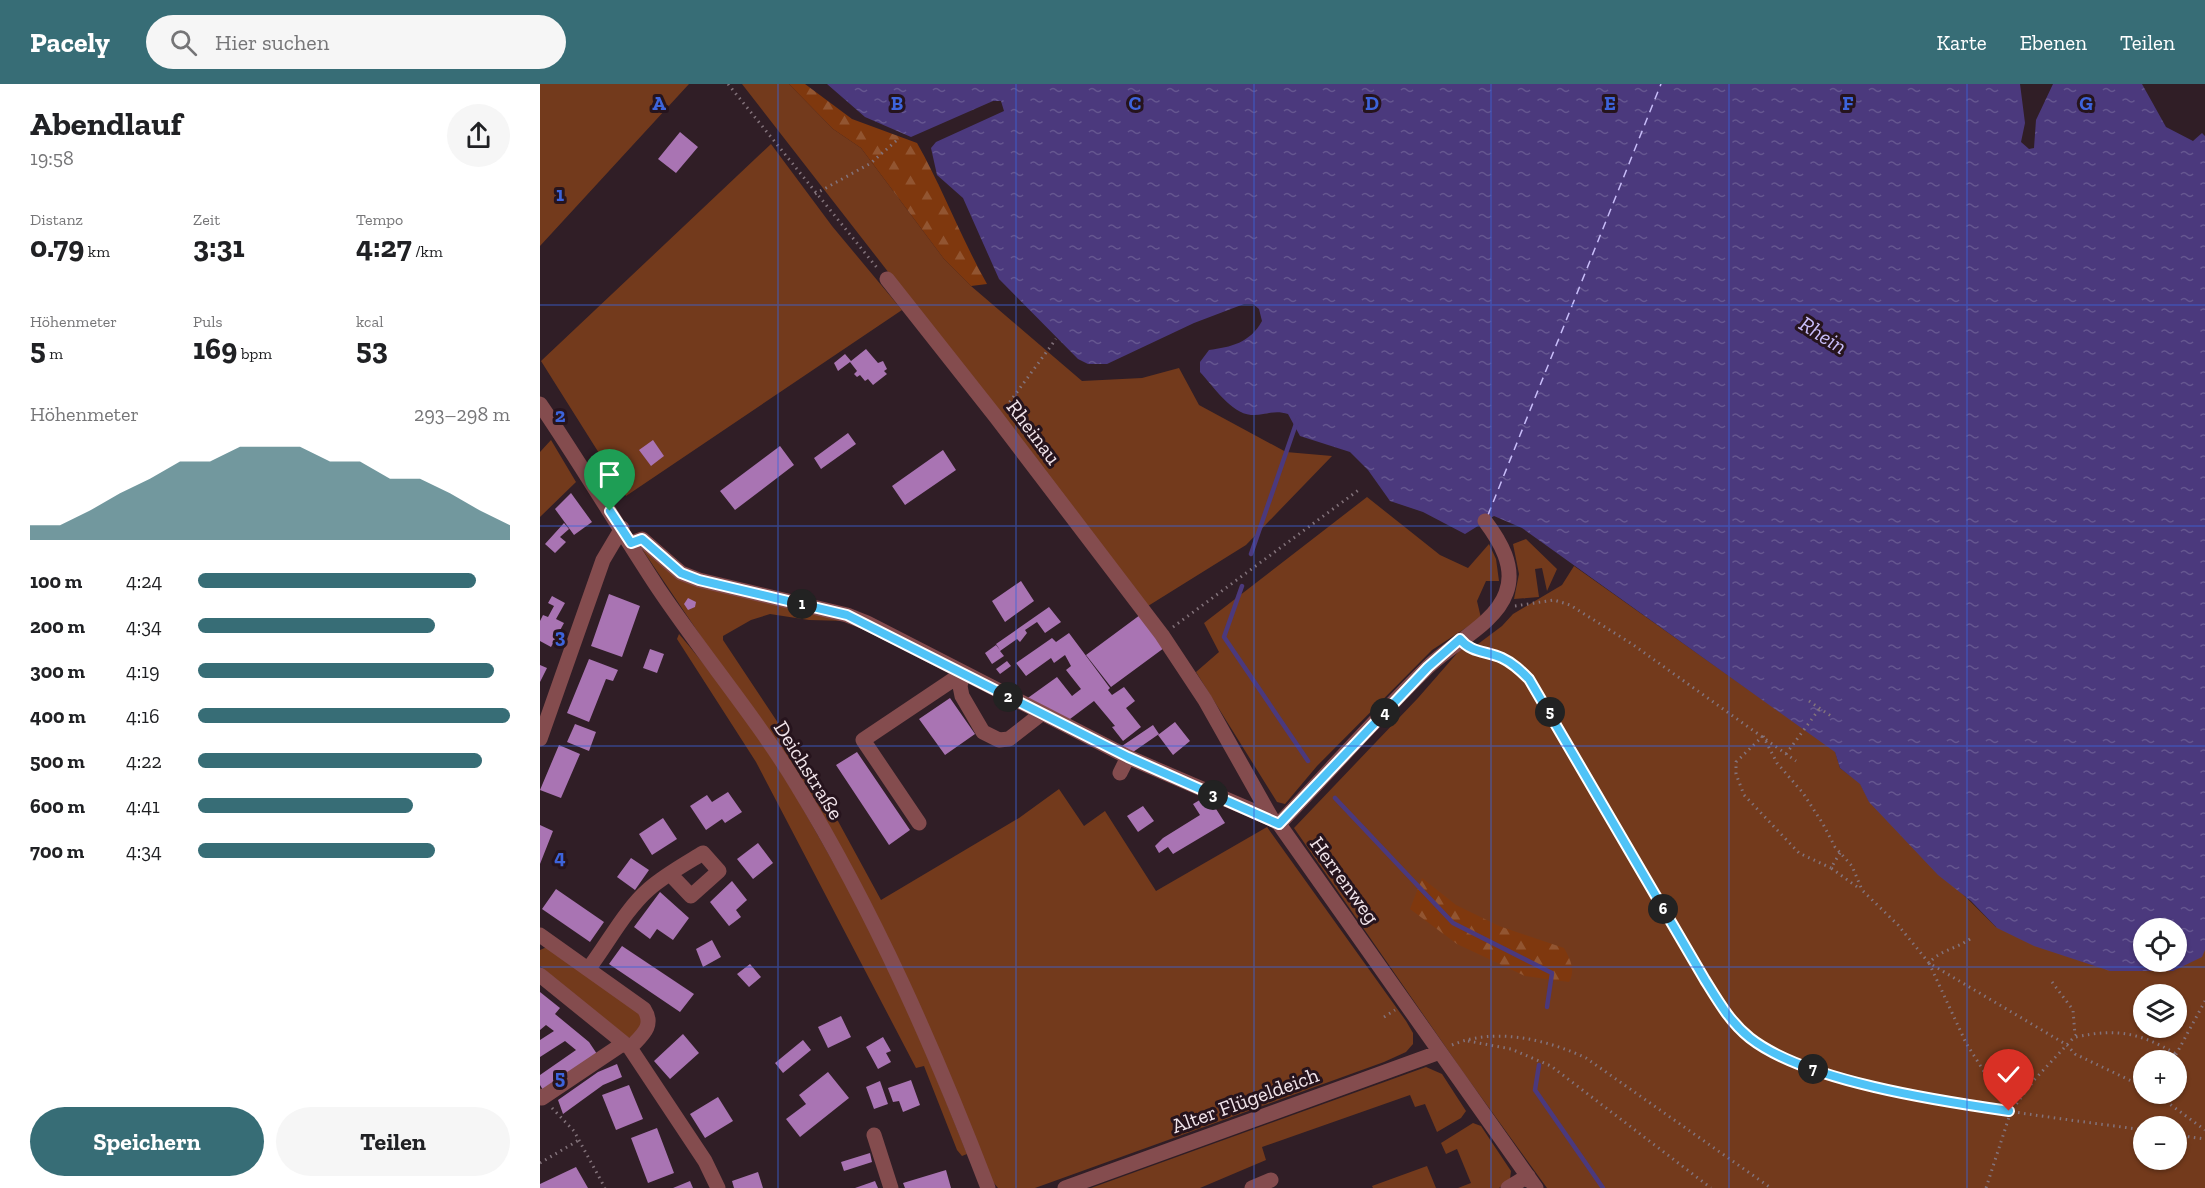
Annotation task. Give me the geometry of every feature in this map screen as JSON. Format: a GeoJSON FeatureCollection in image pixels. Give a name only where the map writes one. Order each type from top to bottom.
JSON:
{"type":"FeatureCollection","features":[{"type":"Feature","properties":{"kind":"street","name":"Rheinau"},"geometry":{"type":"LineString","coordinates":[[887,279],[996,417],[1162,635],[1204,700],[1276,822]]}},
{"type":"Feature","properties":{"kind":"street","name":"Deichstraße"},"geometry":{"type":"LineString","coordinates":[[540,404],[686,629],[772,746],[820,825],[920,1021],[951,1091],[988,1188]]}},
{"type":"Feature","properties":{"kind":"street"},"geometry":{"type":"LineString","coordinates":[[631,543],[642,539],[681,573],[699,580],[847,615],[1128,757],[1276,822],[1428,667],[1460,639],[1488,621],[1507,605],[1508,563],[1500,541],[1485,521]]}},
{"type":"Feature","properties":{"kind":"street"},"geometry":{"type":"LineString","coordinates":[[540,739],[603,560],[622,528]]}},
{"type":"Feature","properties":{"kind":"street"},"geometry":{"type":"LineString","coordinates":[[963,673],[960,686],[962,696],[983,732],[990,738],[999,741],[1009,739],[1041,714]]}},
{"type":"Feature","properties":{"kind":"street"},"geometry":{"type":"LineString","coordinates":[[919,824],[863,740],[963,673]]}},
{"type":"Feature","properties":{"kind":"street"},"geometry":{"type":"LineString","coordinates":[[1120,773],[1128,757]]}},
{"type":"Feature","properties":{"kind":"street","name":"Herrenweg"},"geometry":{"type":"LineString","coordinates":[[1276,822],[1532,1182]]}},
{"type":"Feature","properties":{"kind":"street"},"geometry":{"type":"LineString","coordinates":[[589,968],[642,896],[670,874]]}},
{"type":"Feature","properties":{"kind":"street"},"geometry":{"type":"LineString","coordinates":[[540,935],[589,968],[644,1009],[650,1017],[646,1031],[627,1046],[541,1097]]}},
{"type":"Feature","properties":{"kind":"street"},"geometry":{"type":"LineString","coordinates":[[540,975],[627,1046],[705,1161],[718,1188]]}},
{"type":"Feature","properties":{"kind":"street","name":"Alter Flügeldeich"},"geometry":{"type":"LineString","coordinates":[[1065,1188],[1440,1052]]}},
{"type":"Feature","properties":{"kind":"street"},"geometry":{"type":"LineString","coordinates":[[874,1135],[891,1188]]}},
{"type":"Feature","properties":{"kind":"street"},"geometry":{"type":"LineString","coordinates":[[1252,1188],[1271,1180]]}},
{"type":"Feature","properties":{"kind":"street"},"geometry":{"type":"LineString","coordinates":[[1508,1188],[1532,1182]]}},
{"type":"Feature","properties":{"kind":"path"},"geometry":{"type":"LineString","coordinates":[[728,84],[814,194],[887,279]]}},
{"type":"Feature","properties":{"kind":"path"},"geometry":{"type":"LineString","coordinates":[[814,194],[871,163],[897,140]]}},
{"type":"Feature","properties":{"kind":"path"},"geometry":{"type":"LineString","coordinates":[[1008,405],[1056,339]]}},
{"type":"Feature","properties":{"kind":"path"},"geometry":{"type":"LineString","coordinates":[[1162,635],[1360,489]]}},
{"type":"Feature","properties":{"kind":"path"},"geometry":{"type":"LineString","coordinates":[[1507,605],[1554,600],[1570,605],[1632,644],[1796,761]]}},
{"type":"Feature","properties":{"kind":"path"},"geometry":{"type":"LineString","coordinates":[[1460,639],[1467,648],[1501,658],[1516,666],[1529,679],[1727,1016],[1750,1038],[1771,1052],[1803,1066],[1935,1100],[2133,1128]]}},
{"type":"Feature","properties":{"kind":"path"},"geometry":{"type":"LineString","coordinates":[[1809,700],[1831,716]]}},
{"type":"Feature","properties":{"kind":"path"},"geometry":{"type":"LineString","coordinates":[[1786,754],[1820,708]]}},
{"type":"Feature","properties":{"kind":"path"},"geometry":{"type":"LineString","coordinates":[[1762,736],[1777,763],[1823,824],[1840,853],[1852,866],[1862,890]]}},
{"type":"Feature","properties":{"kind":"path"},"geometry":{"type":"LineString","coordinates":[[1762,736],[1736,762],[1736,774],[1744,795],[1799,853],[1831,868],[1862,890],[1898,925],[1929,963],[1966,1043],[2010,1111]]}},
{"type":"Feature","properties":{"kind":"path"},"geometry":{"type":"LineString","coordinates":[[1789,777],[1795,777]]}},
{"type":"Feature","properties":{"kind":"path"},"geometry":{"type":"LineString","coordinates":[[1830,839],[1834,835]]}},
{"type":"Feature","properties":{"kind":"path"},"geometry":{"type":"LineString","coordinates":[[1831,868],[1840,853]]}},
{"type":"Feature","properties":{"kind":"path"},"geometry":{"type":"LineString","coordinates":[[1929,963],[1935,956],[1958,948],[1970,939]]}},
{"type":"Feature","properties":{"kind":"path"},"geometry":{"type":"LineString","coordinates":[[1929,963],[2067,1045],[2075,1054],[2133,1082]]}},
{"type":"Feature","properties":{"kind":"path"},"geometry":{"type":"LineString","coordinates":[[2052,982],[2073,1010],[2076,1036]]}},
{"type":"Feature","properties":{"kind":"path"},"geometry":{"type":"LineString","coordinates":[[2178,1050],[2205,1001]]}},
{"type":"Feature","properties":{"kind":"path"},"geometry":{"type":"LineString","coordinates":[[1986,1188],[2000,1150],[2010,1111],[2035,1079],[2076,1036],[2120,1031],[2140,1037],[2168,1050]]}},
{"type":"Feature","properties":{"kind":"path"},"geometry":{"type":"LineString","coordinates":[[1711,1188],[1551,1066],[1511,1049],[1463,1041],[1481,1036],[1508,1037],[1563,1047],[1586,1058],[1771,1188]]}},
{"type":"Feature","properties":{"kind":"path"},"geometry":{"type":"LineString","coordinates":[[541,1097],[574,1131],[605,1188]]}},
{"type":"Feature","properties":{"kind":"path"},"geometry":{"type":"LineString","coordinates":[[2170,1104],[2205,1130]]}},
{"type":"Feature","properties":{"kind":"path"},"geometry":{"type":"LineString","coordinates":[[2187,1137],[2205,1139]]}},
{"type":"Feature","properties":{"kind":"path"},"geometry":{"type":"LineString","coordinates":[[540,1163],[579,1140]]}},
{"type":"Feature","properties":{"kind":"shaded area"},"geometry":{"type":"Polygon","coordinates":[[[540,84],[689,84],[540,246],[540,84]]]}},
{"type":"Feature","properties":{"kind":"shaded area"},"geometry":{"type":"Polygon","coordinates":[[[742,84],[789,84],[833,129],[861,148],[944,259],[971,286],[1082,381],[1142,378],[1179,368],[1199,405],[1286,452],[1332,456],[1246,545],[1148,606],[742,84]]]}},
{"type":"Feature","properties":{"kind":"shaded area"},"geometry":{"type":"Polygon","coordinates":[[[771,144],[832,226],[902,310],[626,496],[541,361],[771,144]]]}},
{"type":"Feature","properties":{"kind":"shaded area"},"geometry":{"type":"Polygon","coordinates":[[[551,440],[576,482],[540,517],[540,452],[551,440]]]}},
{"type":"Feature","properties":{"kind":"shaded area"},"geometry":{"type":"Polygon","coordinates":[[[1367,497],[1440,555],[1468,568],[1489,544],[1496,559],[1499,581],[1486,581],[1477,601],[1481,618],[1432,650],[1317,766],[1285,804],[1277,802],[1196,672],[1219,652],[1204,623],[1367,497]]]}},
{"type":"Feature","properties":{"kind":"shaded area"},"geometry":{"type":"Polygon","coordinates":[[[1526,539],[1557,569],[1547,591],[1542,568],[1535,569],[1539,597],[1514,599],[1519,574],[1513,544],[1526,539]]]}},
{"type":"Feature","properties":{"kind":"shaded area"},"geometry":{"type":"Polygon","coordinates":[[[642,549],[658,560],[849,621],[809,620],[770,614],[751,620],[723,636],[723,640],[814,777],[881,900],[1019,818],[1059,789],[1084,826],[1105,811],[1156,891],[1267,827],[1406,1021],[1413,1033],[1413,1044],[1406,1052],[1384,1062],[1035,1188],[998,1188],[989,1177],[937,1046],[729,678],[642,549]]]}},
{"type":"Feature","properties":{"kind":"shaded area"},"geometry":{"type":"Polygon","coordinates":[[[1574,566],[1835,751],[1840,768],[1860,783],[1869,801],[1996,927],[2133,960],[2133,972],[2187,972],[2187,961],[2205,950],[2205,1188],[1547,1188],[1463,1072],[1294,828],[1418,698],[1459,651],[1478,644],[1502,626],[1513,614],[1562,585],[1574,566]]]}},
{"type":"Feature","properties":{"kind":"shaded area"},"geometry":{"type":"Polygon","coordinates":[[[679,634],[725,692],[768,753],[808,816],[878,948],[910,1016],[967,1154],[962,1156],[957,1150],[924,1066],[916,1068],[756,762],[677,639],[679,634]]]}},
{"type":"Feature","properties":{"kind":"shaded area"},"geometry":{"type":"Polygon","coordinates":[[[547,947],[642,1015],[642,1027],[630,1038],[625,1036],[540,966],[540,950],[547,947]]]}},
{"type":"Feature","properties":{"kind":"shaded area"},"geometry":{"type":"Polygon","coordinates":[[[1426,1067],[1442,1074],[1466,1111],[1461,1118],[1437,1132],[1425,1104],[1415,1107],[1410,1095],[1262,1147],[1266,1160],[1200,1188],[1091,1188],[1426,1067]]]}},
{"type":"Feature","properties":{"kind":"shaded area"},"geometry":{"type":"Polygon","coordinates":[[[1473,1123],[1481,1126],[1511,1171],[1510,1179],[1499,1188],[1458,1188],[1471,1183],[1457,1149],[1446,1154],[1441,1143],[1473,1123]]]}},
{"type":"Feature","properties":{"kind":"shaded area"},"geometry":{"type":"Polygon","coordinates":[[[1427,1166],[1436,1188],[1373,1188],[1372,1186],[1427,1166]]]}},
{"type":"Feature","properties":{"kind":"green space"},"geometry":{"type":"Polygon","coordinates":[[[789,84],[805,84],[852,119],[917,143],[987,284],[971,286],[944,259],[861,148],[833,129],[789,84]]]}},
{"type":"Feature","properties":{"kind":"green space"},"geometry":{"type":"Polygon","coordinates":[[[1422,878],[1456,905],[1499,926],[1564,948],[1572,969],[1569,982],[1525,976],[1457,944],[1410,909],[1422,878]]]}},
{"type":"Feature","properties":{"kind":"water","name":"Rhein"},"geometry":{"type":"Polygon","coordinates":[[[827,84],[2020,84],[2025,123],[2021,142],[2029,149],[2034,148],[2036,120],[2053,84],[2142,84],[2166,127],[2193,141],[2202,133],[2205,136],[2205,950],[2202,957],[2187,964],[2187,918],[2133,918],[2133,971],[2110,971],[2034,946],[1997,928],[1971,901],[1938,875],[1869,802],[1860,784],[1840,768],[1835,752],[1522,528],[1494,516],[1465,534],[1423,512],[1390,501],[1368,470],[1350,452],[1300,436],[1288,414],[1278,412],[1251,415],[1236,409],[1200,372],[1200,362],[1209,350],[1239,343],[1252,334],[1262,321],[1259,309],[1253,304],[1244,304],[1194,323],[1107,364],[1088,364],[1078,359],[999,279],[963,198],[937,175],[931,148],[936,142],[1004,111],[1001,101],[993,101],[911,137],[865,117],[827,84]]]}},
{"type":"Feature","properties":{"kind":"building"},"geometry":{"type":"Polygon","coordinates":[[[680,132],[698,147],[676,173],[658,159],[680,132]]]}},
{"type":"Feature","properties":{"kind":"building"},"geometry":{"type":"Polygon","coordinates":[[[866,349],[878,363],[883,361],[887,369],[884,371],[887,374],[873,385],[868,379],[865,381],[860,375],[857,377],[854,374],[857,371],[850,362],[838,371],[834,363],[845,354],[851,361],[866,349]]]}},
{"type":"Feature","properties":{"kind":"building"},"geometry":{"type":"Polygon","coordinates":[[[848,433],[856,444],[821,469],[814,458],[848,433]]]}},
{"type":"Feature","properties":{"kind":"building"},"geometry":{"type":"Polygon","coordinates":[[[653,440],[664,456],[651,466],[639,450],[653,440]]]}},
{"type":"Feature","properties":{"kind":"building"},"geometry":{"type":"Polygon","coordinates":[[[780,446],[794,465],[735,510],[720,491],[780,446]]]}},
{"type":"Feature","properties":{"kind":"building"},"geometry":{"type":"Polygon","coordinates":[[[943,450],[956,470],[905,505],[892,486],[943,450]]]}},
{"type":"Feature","properties":{"kind":"building"},"geometry":{"type":"Polygon","coordinates":[[[571,493],[592,522],[574,535],[555,509],[571,493]]]}},
{"type":"Feature","properties":{"kind":"building"},"geometry":{"type":"Polygon","coordinates":[[[564,523],[569,529],[560,537],[566,542],[555,553],[545,544],[564,523]]]}},
{"type":"Feature","properties":{"kind":"building"},"geometry":{"type":"Polygon","coordinates":[[[1021,581],[1034,601],[1005,622],[992,601],[1021,581]]]}},
{"type":"Feature","properties":{"kind":"building"},"geometry":{"type":"Polygon","coordinates":[[[609,594],[640,606],[622,657],[591,646],[609,594]]]}},
{"type":"Feature","properties":{"kind":"building"},"geometry":{"type":"Polygon","coordinates":[[[552,596],[565,603],[556,619],[564,623],[551,647],[540,641],[540,621],[543,615],[548,617],[554,606],[548,603],[552,596]]]}},
{"type":"Feature","properties":{"kind":"building"},"geometry":{"type":"Polygon","coordinates":[[[688,598],[696,602],[695,607],[688,610],[684,604],[688,598]]]}},
{"type":"Feature","properties":{"kind":"building"},"geometry":{"type":"Polygon","coordinates":[[[1049,607],[1061,622],[1045,633],[1037,622],[1025,630],[1027,633],[1020,642],[1017,639],[1000,651],[1004,656],[992,664],[985,653],[996,645],[1000,650],[996,644],[1049,607]]]}},
{"type":"Feature","properties":{"kind":"building"},"geometry":{"type":"Polygon","coordinates":[[[1140,615],[1164,648],[1111,687],[1086,655],[1140,615]]]}},
{"type":"Feature","properties":{"kind":"building"},"geometry":{"type":"Polygon","coordinates":[[[1069,633],[1110,688],[1108,690],[1112,695],[1124,687],[1135,701],[1126,708],[1141,727],[1123,741],[1112,727],[1115,726],[1094,701],[1066,722],[1025,700],[1057,677],[1072,696],[1081,689],[1066,670],[1071,666],[1065,655],[1054,663],[1051,658],[1026,676],[1016,663],[1052,638],[1056,642],[1069,633]]]}},
{"type":"Feature","properties":{"kind":"building"},"geometry":{"type":"Polygon","coordinates":[[[650,649],[664,654],[657,673],[643,668],[650,649]]]}},
{"type":"Feature","properties":{"kind":"building"},"geometry":{"type":"Polygon","coordinates":[[[589,659],[618,670],[613,681],[606,679],[589,722],[567,713],[589,659]]]}},
{"type":"Feature","properties":{"kind":"building"},"geometry":{"type":"Polygon","coordinates":[[[1007,661],[1011,666],[1000,674],[996,669],[1007,661]]]}},
{"type":"Feature","properties":{"kind":"building"},"geometry":{"type":"Polygon","coordinates":[[[540,665],[547,668],[540,682],[540,665]]]}},
{"type":"Feature","properties":{"kind":"building"},"geometry":{"type":"Polygon","coordinates":[[[950,698],[975,734],[945,755],[919,719],[950,698]]]}},
{"type":"Feature","properties":{"kind":"building"},"geometry":{"type":"Polygon","coordinates":[[[1175,722],[1190,741],[1173,755],[1158,735],[1175,722]]]}},
{"type":"Feature","properties":{"kind":"building"},"geometry":{"type":"Polygon","coordinates":[[[575,724],[596,732],[589,751],[567,742],[575,724]]]}},
{"type":"Feature","properties":{"kind":"building"},"geometry":{"type":"Polygon","coordinates":[[[1153,725],[1159,734],[1133,752],[1122,746],[1153,725]]]}},
{"type":"Feature","properties":{"kind":"building"},"geometry":{"type":"Polygon","coordinates":[[[559,745],[580,754],[561,798],[540,790],[559,745]]]}},
{"type":"Feature","properties":{"kind":"building"},"geometry":{"type":"Polygon","coordinates":[[[857,752],[910,830],[889,845],[836,765],[857,752]]]}},
{"type":"Feature","properties":{"kind":"building"},"geometry":{"type":"Polygon","coordinates":[[[728,792],[742,812],[725,823],[722,819],[706,830],[690,806],[707,795],[712,802],[728,792]]]}},
{"type":"Feature","properties":{"kind":"building"},"geometry":{"type":"Polygon","coordinates":[[[1203,798],[1211,801],[1225,823],[1173,854],[1168,847],[1159,853],[1155,846],[1163,838],[1200,815],[1193,804],[1203,798]]]}},
{"type":"Feature","properties":{"kind":"building"},"geometry":{"type":"Polygon","coordinates":[[[1143,806],[1154,821],[1138,832],[1127,816],[1143,806]]]}},
{"type":"Feature","properties":{"kind":"building"},"geometry":{"type":"Polygon","coordinates":[[[663,818],[677,839],[652,855],[639,834],[663,818]]]}},
{"type":"Feature","properties":{"kind":"building"},"geometry":{"type":"Polygon","coordinates":[[[540,825],[553,831],[540,864],[540,825]]]}},
{"type":"Feature","properties":{"kind":"building"},"geometry":{"type":"Polygon","coordinates":[[[758,843],[773,863],[753,879],[737,859],[758,843]]]}},
{"type":"Feature","properties":{"kind":"building"},"geometry":{"type":"Polygon","coordinates":[[[631,858],[649,870],[635,890],[617,877],[631,858]]]}},
{"type":"Feature","properties":{"kind":"building"},"geometry":{"type":"Polygon","coordinates":[[[732,881],[747,900],[736,910],[741,917],[729,926],[710,902],[732,881]]]}},
{"type":"Feature","properties":{"kind":"building"},"geometry":{"type":"Polygon","coordinates":[[[556,889],[604,922],[590,942],[542,909],[556,889]]]}},
{"type":"Feature","properties":{"kind":"building"},"geometry":{"type":"Polygon","coordinates":[[[660,892],[689,918],[673,940],[657,929],[650,939],[634,927],[660,892]]]}},
{"type":"Feature","properties":{"kind":"building"},"geometry":{"type":"Polygon","coordinates":[[[712,940],[721,957],[703,967],[696,949],[712,940]]]}},
{"type":"Feature","properties":{"kind":"building"},"geometry":{"type":"Polygon","coordinates":[[[622,946],[694,994],[680,1012],[609,964],[622,946]]]}},
{"type":"Feature","properties":{"kind":"building"},"geometry":{"type":"Polygon","coordinates":[[[750,964],[761,977],[749,987],[737,974],[750,964]]]}},
{"type":"Feature","properties":{"kind":"building"},"geometry":{"type":"Polygon","coordinates":[[[540,992],[560,1008],[555,1014],[589,1042],[597,1054],[543,1090],[540,1085],[540,1075],[576,1050],[565,1041],[540,1057],[540,1040],[554,1031],[546,1025],[540,1030],[540,992]]]}},
{"type":"Feature","properties":{"kind":"building"},"geometry":{"type":"Polygon","coordinates":[[[841,1016],[851,1037],[828,1048],[818,1027],[841,1016]]]}},
{"type":"Feature","properties":{"kind":"building"},"geometry":{"type":"Polygon","coordinates":[[[683,1034],[699,1053],[670,1079],[654,1061],[683,1034]]]}},
{"type":"Feature","properties":{"kind":"building"},"geometry":{"type":"Polygon","coordinates":[[[883,1037],[891,1051],[886,1053],[891,1062],[878,1069],[866,1047],[883,1037]]]}},
{"type":"Feature","properties":{"kind":"building"},"geometry":{"type":"Polygon","coordinates":[[[803,1040],[811,1050],[783,1073],[775,1063],[803,1040]]]}},
{"type":"Feature","properties":{"kind":"building"},"geometry":{"type":"Polygon","coordinates":[[[617,1064],[622,1077],[603,1085],[563,1114],[558,1100],[598,1072],[617,1064]]]}},
{"type":"Feature","properties":{"kind":"building"},"geometry":{"type":"Polygon","coordinates":[[[828,1072],[849,1098],[800,1137],[786,1119],[806,1104],[799,1095],[828,1072]]]}},
{"type":"Feature","properties":{"kind":"building"},"geometry":{"type":"Polygon","coordinates":[[[911,1080],[920,1105],[903,1112],[899,1101],[893,1102],[888,1088],[911,1080]]]}},
{"type":"Feature","properties":{"kind":"building"},"geometry":{"type":"Polygon","coordinates":[[[880,1081],[888,1104],[874,1109],[866,1087],[880,1081]]]}},
{"type":"Feature","properties":{"kind":"building"},"geometry":{"type":"Polygon","coordinates":[[[629,1085],[643,1119],[616,1130],[602,1095],[629,1085]]]}},
{"type":"Feature","properties":{"kind":"building"},"geometry":{"type":"Polygon","coordinates":[[[718,1097],[733,1121],[705,1138],[690,1114],[718,1097]]]}},
{"type":"Feature","properties":{"kind":"building"},"geometry":{"type":"Polygon","coordinates":[[[657,1128],[674,1173],[648,1183],[631,1138],[657,1128]]]}},
{"type":"Feature","properties":{"kind":"building"},"geometry":{"type":"Polygon","coordinates":[[[870,1153],[872,1162],[844,1171],[841,1162],[870,1153]]]}},
{"type":"Feature","properties":{"kind":"building"},"geometry":{"type":"Polygon","coordinates":[[[576,1167],[588,1188],[540,1188],[540,1184],[576,1167]]]}},
{"type":"Feature","properties":{"kind":"building"},"geometry":{"type":"Polygon","coordinates":[[[946,1170],[951,1188],[905,1188],[903,1183],[946,1170]]]}},
{"type":"Feature","properties":{"kind":"building"},"geometry":{"type":"Polygon","coordinates":[[[758,1172],[763,1188],[734,1188],[732,1181],[758,1172]]]}},
{"type":"Feature","properties":{"kind":"building"},"geometry":{"type":"Polygon","coordinates":[[[690,1181],[693,1188],[673,1188],[690,1181]]]}},
{"type":"Feature","properties":{"kind":"building"},"geometry":{"type":"Polygon","coordinates":[[[875,1181],[878,1188],[855,1188],[875,1181]]]}},
{"type":"Feature","properties":{"kind":"waterway"},"geometry":{"type":"LineString","coordinates":[[1251,554],[1298,418]]}},
{"type":"Feature","properties":{"kind":"waterway"},"geometry":{"type":"LineString","coordinates":[[1242,586],[1224,637],[1308,761]]}},
{"type":"Feature","properties":{"kind":"waterway"},"geometry":{"type":"LineString","coordinates":[[1335,798],[1453,923],[1552,973],[1547,1007]]}},
{"type":"Feature","properties":{"kind":"waterway"},"geometry":{"type":"LineString","coordinates":[[1539,1065],[1535,1090],[1603,1188]]}},
{"type":"Feature","properties":{"kind":"ferry route"},"geometry":{"type":"LineString","coordinates":[[1488,515],[1661,84]]}},
{"type":"Feature","properties":{"kind":"route"},"geometry":{"type":"LineString","coordinates":[[610,511],[631,543],[642,539],[681,573],[699,580],[847,615],[867,623],[1020,704],[1128,757],[1279,824],[1428,667],[1460,639],[1467,648],[1501,658],[1516,666],[1529,679],[1727,1016],[1750,1038],[1771,1052],[1803,1066],[1845,1078],[1935,1100],[2009,1111]]}}]}
